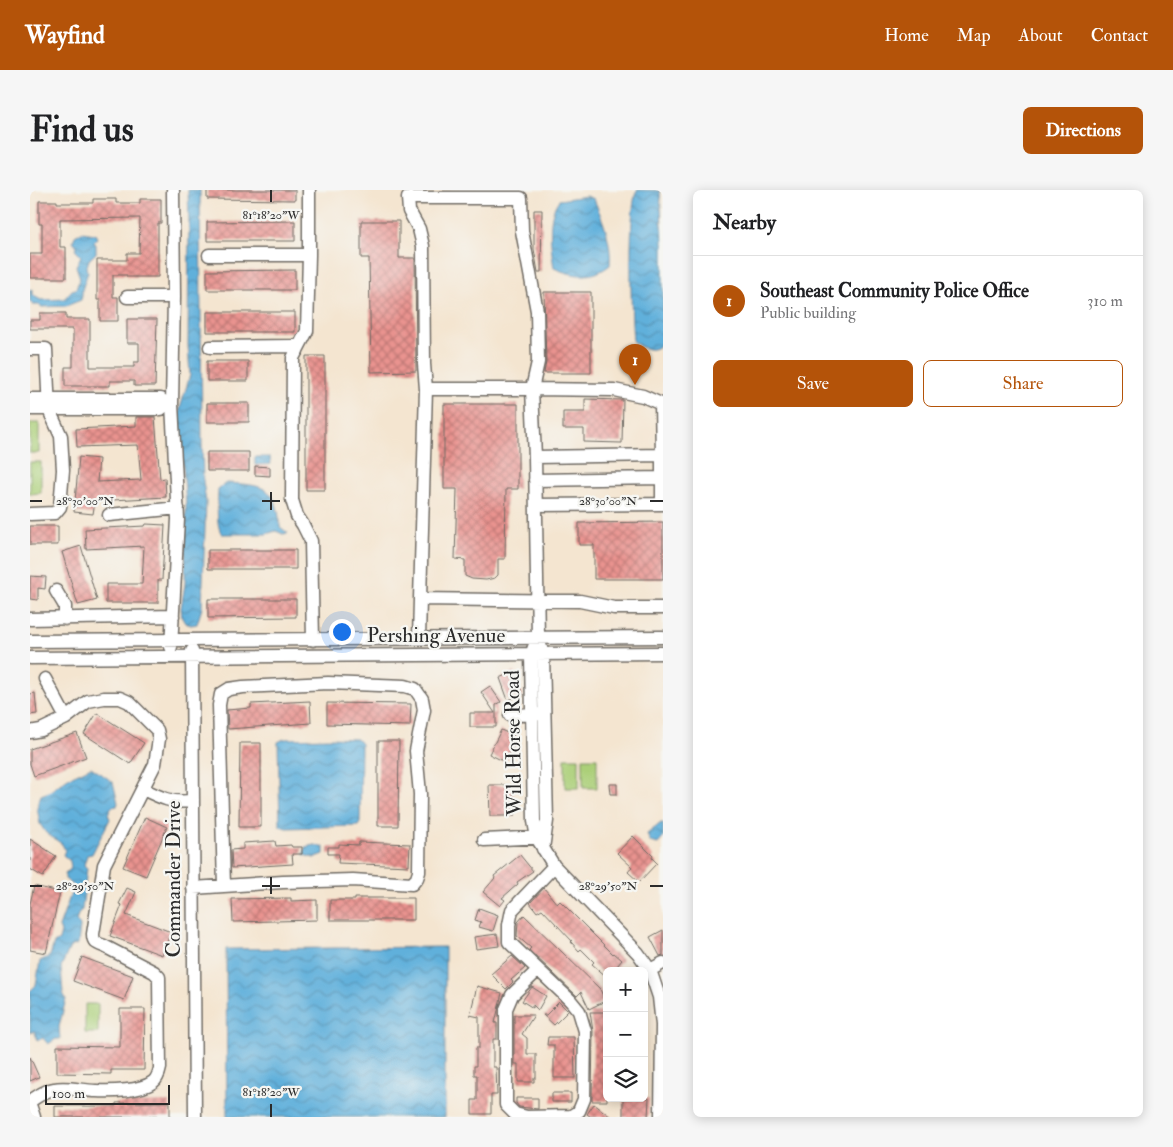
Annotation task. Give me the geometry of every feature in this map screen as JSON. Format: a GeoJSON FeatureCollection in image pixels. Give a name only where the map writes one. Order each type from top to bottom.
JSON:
{"type":"FeatureCollection","features":[{"type":"Feature","properties":{"kind":"street"},"geometry":{"type":"LineString","coordinates":[[171,657],[178,508],[169,404],[174,297],[173,190]]}},
{"type":"Feature","properties":{"kind":"street"},"geometry":{"type":"LineString","coordinates":[[309,190],[310,255],[307,331],[293,358],[292,500],[297,516],[304,525],[311,541],[313,640]]}},
{"type":"Feature","properties":{"kind":"street","name":"Wild Horse Road"},"geometry":{"type":"LineString","coordinates":[[426,389],[423,246],[419,230],[409,210],[408,198],[521,198],[522,231],[537,311],[538,362],[532,389],[538,601],[538,714],[547,821],[541,841]]}},
{"type":"Feature","properties":{"kind":"street"},"geometry":{"type":"LineString","coordinates":[[209,255],[310,255]]}},
{"type":"Feature","properties":{"kind":"street"},"geometry":{"type":"LineString","coordinates":[[127,298],[174,297]]}},
{"type":"Feature","properties":{"kind":"street"},"geometry":{"type":"LineString","coordinates":[[210,347],[295,346],[296,351]]}},
{"type":"Feature","properties":{"kind":"street"},"geometry":{"type":"LineString","coordinates":[[30,348],[46,348],[48,405],[60,436],[63,470],[60,507],[55,513],[30,514]]}},
{"type":"Feature","properties":{"kind":"street"},"geometry":{"type":"LineString","coordinates":[[419,639],[426,389],[614,390],[643,396],[662,404],[663,504],[536,505]]}},
{"type":"Feature","properties":{"kind":"street"},"geometry":{"type":"LineString","coordinates":[[30,399],[48,405]]}},
{"type":"Feature","properties":{"kind":"street"},"geometry":{"type":"LineString","coordinates":[[30,409],[48,405],[161,410],[169,404]]}},
{"type":"Feature","properties":{"kind":"street"},"geometry":{"type":"LineString","coordinates":[[535,457],[662,455]]}},
{"type":"Feature","properties":{"kind":"street"},"geometry":{"type":"LineString","coordinates":[[535,480],[662,474]]}},
{"type":"Feature","properties":{"kind":"street"},"geometry":{"type":"LineString","coordinates":[[109,515],[178,508]]}},
{"type":"Feature","properties":{"kind":"street"},"geometry":{"type":"LineString","coordinates":[[56,591],[65,606],[65,619]]}},
{"type":"Feature","properties":{"kind":"street"},"geometry":{"type":"LineString","coordinates":[[420,599],[580,601],[614,608],[663,608]]}},
{"type":"Feature","properties":{"kind":"street"},"geometry":{"type":"LineString","coordinates":[[30,619],[173,616]]}},
{"type":"Feature","properties":{"kind":"street","name":"Pershing Avenue"},"geometry":{"type":"LineString","coordinates":[[30,642],[663,637]]}},
{"type":"Feature","properties":{"kind":"street","name":"Commander Drive"},"geometry":{"type":"LineString","coordinates":[[191,641],[194,1117]]}},
{"type":"Feature","properties":{"kind":"street","name":"Pershing Avenue"},"geometry":{"type":"LineString","coordinates":[[30,658],[663,653]]}},
{"type":"Feature","properties":{"kind":"street"},"geometry":{"type":"LineString","coordinates":[[45,679],[66,718]]}},
{"type":"Feature","properties":{"kind":"street"},"geometry":{"type":"LineString","coordinates":[[193,888],[353,880],[412,884],[419,872],[420,794],[416,751],[424,710],[422,699],[415,688],[328,683],[243,687],[229,689],[221,694],[219,705],[223,864],[228,886]]}},
{"type":"Feature","properties":{"kind":"street"},"geometry":{"type":"LineString","coordinates":[[30,732],[41,730],[66,718],[88,701],[120,698],[129,702],[144,715],[157,730],[159,739],[155,764],[104,865],[92,934],[93,940],[96,943],[154,972],[159,977],[159,1074],[154,1082],[124,1090],[98,1091],[55,1088],[45,1092],[30,1103],[34,1117]]}},
{"type":"Feature","properties":{"kind":"street"},"geometry":{"type":"LineString","coordinates":[[510,715],[538,714]]}},
{"type":"Feature","properties":{"kind":"street"},"geometry":{"type":"LineString","coordinates":[[143,789],[171,800],[186,802],[193,800]]}},
{"type":"Feature","properties":{"kind":"street"},"geometry":{"type":"LineString","coordinates":[[484,840],[541,841],[554,866],[638,952],[650,970],[659,997],[662,1025],[662,1116]]}},
{"type":"Feature","properties":{"kind":"street"},"geometry":{"type":"LineString","coordinates":[[538,970],[512,995],[506,1009],[506,1105],[515,1114],[527,1117],[571,1116],[579,1111],[584,1099],[585,1031],[579,1010],[570,1000],[509,942],[509,925],[512,910],[554,866]]}},
{"type":"Feature","properties":{"kind":"street"},"geometry":{"type":"LineString","coordinates":[[650,970],[663,963]]}},
{"type":"Feature","properties":{"kind":"green space"},"geometry":{"type":"Polygon","coordinates":[[[30,423],[39,423],[39,453],[30,453],[30,423]]]}},
{"type":"Feature","properties":{"kind":"green space"},"geometry":{"type":"Polygon","coordinates":[[[30,462],[41,462],[41,493],[30,494],[30,462]]]}},
{"type":"Feature","properties":{"kind":"green space"},"geometry":{"type":"Polygon","coordinates":[[[565,758],[579,758],[579,788],[565,788],[565,758]]]}},
{"type":"Feature","properties":{"kind":"green space"},"geometry":{"type":"Polygon","coordinates":[[[583,758],[597,758],[597,788],[583,788],[583,758]]]}},
{"type":"Feature","properties":{"kind":"green space"},"geometry":{"type":"Polygon","coordinates":[[[85,1004],[98,1004],[98,1033],[85,1033],[85,1004]]]}},
{"type":"Feature","properties":{"kind":"water"},"geometry":{"type":"Polygon","coordinates":[[[188,190],[200,190],[202,442],[203,481],[206,502],[202,608],[197,624],[191,625],[185,623],[182,618],[181,608],[185,584],[186,505],[179,412],[190,375],[188,346],[188,190]]]}},
{"type":"Feature","properties":{"kind":"water"},"geometry":{"type":"Polygon","coordinates":[[[637,190],[660,191],[663,245],[663,340],[654,349],[641,347],[633,341],[631,238],[634,200],[637,190]]]}},
{"type":"Feature","properties":{"kind":"water"},"geometry":{"type":"Polygon","coordinates":[[[586,196],[594,199],[604,223],[610,248],[610,265],[597,273],[576,275],[554,268],[550,232],[552,215],[559,200],[586,196]]]}},
{"type":"Feature","properties":{"kind":"water"},"geometry":{"type":"Polygon","coordinates":[[[82,232],[95,234],[97,238],[94,241],[96,253],[89,260],[86,269],[88,272],[81,300],[66,306],[42,307],[33,305],[30,302],[30,289],[32,290],[32,295],[41,300],[64,299],[72,290],[76,289],[80,278],[76,266],[81,256],[75,250],[77,246],[73,241],[75,236],[82,232]]]}},
{"type":"Feature","properties":{"kind":"water"},"geometry":{"type":"Polygon","coordinates":[[[255,457],[270,457],[271,464],[255,465],[255,457]]]}},
{"type":"Feature","properties":{"kind":"water"},"geometry":{"type":"Polygon","coordinates":[[[226,483],[250,485],[266,490],[276,503],[280,527],[288,533],[283,534],[276,531],[266,534],[222,534],[218,525],[218,489],[226,483]]]}},
{"type":"Feature","properties":{"kind":"water"},"geometry":{"type":"Polygon","coordinates":[[[284,739],[357,739],[361,744],[360,823],[358,826],[286,828],[280,826],[278,742],[284,739]]]}},
{"type":"Feature","properties":{"kind":"water"},"geometry":{"type":"Polygon","coordinates":[[[91,767],[113,782],[118,803],[117,806],[112,807],[108,814],[110,819],[92,854],[87,855],[84,865],[87,868],[82,910],[79,912],[76,920],[80,926],[78,944],[70,947],[61,967],[63,993],[66,999],[59,1027],[60,1039],[56,1039],[48,1044],[43,1038],[38,1040],[34,1031],[30,1033],[30,991],[36,985],[40,961],[50,956],[54,943],[59,940],[61,932],[59,927],[72,891],[72,884],[65,879],[65,874],[71,868],[70,861],[63,855],[65,850],[62,844],[46,833],[40,824],[37,807],[41,795],[49,792],[68,778],[91,767]]]}},
{"type":"Feature","properties":{"kind":"water"},"geometry":{"type":"Polygon","coordinates":[[[663,823],[663,838],[658,844],[650,842],[647,834],[663,823]]]}},
{"type":"Feature","properties":{"kind":"water"},"geometry":{"type":"Polygon","coordinates":[[[315,845],[324,847],[324,854],[314,858],[304,855],[305,847],[315,845]]]}},
{"type":"Feature","properties":{"kind":"water"},"geometry":{"type":"Polygon","coordinates":[[[445,947],[445,1117],[227,1117],[226,949],[445,947]]]}},
{"type":"Feature","properties":{"kind":"building"},"geometry":{"type":"Polygon","coordinates":[[[207,190],[295,190],[295,200],[207,199],[207,190]]]}},
{"type":"Feature","properties":{"kind":"building"},"geometry":{"type":"Polygon","coordinates":[[[93,199],[116,199],[116,203],[140,203],[140,199],[161,199],[161,223],[158,223],[158,277],[113,275],[113,297],[118,297],[118,321],[100,321],[100,300],[97,300],[97,260],[127,260],[127,253],[139,253],[140,218],[60,219],[60,247],[66,247],[66,278],[30,278],[30,254],[42,254],[42,224],[39,224],[39,201],[93,203],[93,199]]]}},
{"type":"Feature","properties":{"kind":"building"},"geometry":{"type":"Polygon","coordinates":[[[534,210],[542,210],[541,272],[538,272],[534,249],[534,210]]]}},
{"type":"Feature","properties":{"kind":"building"},"geometry":{"type":"Polygon","coordinates":[[[295,221],[295,241],[207,241],[207,222],[295,221]]]}},
{"type":"Feature","properties":{"kind":"building"},"geometry":{"type":"Polygon","coordinates":[[[361,221],[399,221],[399,258],[415,258],[416,371],[371,372],[369,258],[361,258],[361,221]]]}},
{"type":"Feature","properties":{"kind":"building"},"geometry":{"type":"Polygon","coordinates":[[[295,270],[295,290],[207,290],[207,271],[295,270]]]}},
{"type":"Feature","properties":{"kind":"building"},"geometry":{"type":"Polygon","coordinates":[[[544,292],[591,292],[591,373],[544,373],[546,362],[544,292]]]}},
{"type":"Feature","properties":{"kind":"building"},"geometry":{"type":"Polygon","coordinates":[[[207,312],[295,312],[295,332],[207,332],[207,312]]]}},
{"type":"Feature","properties":{"kind":"building"},"geometry":{"type":"Polygon","coordinates":[[[40,313],[66,313],[66,319],[90,319],[90,367],[134,367],[134,362],[139,362],[139,343],[127,343],[127,319],[157,319],[155,386],[134,386],[134,381],[110,381],[110,386],[65,386],[65,367],[73,367],[73,329],[30,329],[30,320],[40,320],[40,313]]]}},
{"type":"Feature","properties":{"kind":"building"},"geometry":{"type":"Polygon","coordinates":[[[306,356],[325,356],[325,490],[306,490],[306,356]]]}},
{"type":"Feature","properties":{"kind":"building"},"geometry":{"type":"Polygon","coordinates":[[[207,361],[248,361],[248,381],[207,381],[207,361]]]}},
{"type":"Feature","properties":{"kind":"building"},"geometry":{"type":"Polygon","coordinates":[[[585,399],[623,400],[622,443],[584,442],[584,429],[563,429],[563,412],[585,412],[585,399]]]}},
{"type":"Feature","properties":{"kind":"building"},"geometry":{"type":"Polygon","coordinates":[[[207,403],[249,403],[249,422],[207,422],[207,403]]]}},
{"type":"Feature","properties":{"kind":"building"},"geometry":{"type":"Polygon","coordinates":[[[444,404],[518,404],[518,489],[506,489],[505,559],[498,559],[498,575],[495,578],[486,580],[472,579],[465,576],[465,560],[455,559],[457,489],[444,489],[444,404]]]}},
{"type":"Feature","properties":{"kind":"building"},"geometry":{"type":"Polygon","coordinates":[[[136,417],[155,417],[160,479],[165,478],[166,497],[95,501],[93,514],[74,512],[79,457],[99,459],[97,482],[141,480],[138,445],[77,447],[76,429],[136,426],[136,417]]]}},
{"type":"Feature","properties":{"kind":"building"},"geometry":{"type":"Polygon","coordinates":[[[207,452],[249,452],[249,471],[207,471],[207,452]]]}},
{"type":"Feature","properties":{"kind":"building"},"geometry":{"type":"Polygon","coordinates":[[[255,466],[270,467],[270,476],[255,475],[255,466]]]}},
{"type":"Feature","properties":{"kind":"building"},"geometry":{"type":"Polygon","coordinates":[[[663,522],[663,579],[594,579],[594,545],[579,545],[579,523],[663,522]]]}},
{"type":"Feature","properties":{"kind":"building"},"geometry":{"type":"Polygon","coordinates":[[[146,524],[165,525],[162,580],[158,580],[158,603],[106,603],[106,584],[142,584],[144,546],[86,549],[85,529],[145,526],[146,524]]]}},
{"type":"Feature","properties":{"kind":"building"},"geometry":{"type":"Polygon","coordinates":[[[30,526],[58,526],[58,545],[30,545],[30,526]]]}},
{"type":"Feature","properties":{"kind":"building"},"geometry":{"type":"Polygon","coordinates":[[[81,546],[97,600],[78,605],[62,552],[81,546]]]}},
{"type":"Feature","properties":{"kind":"building"},"geometry":{"type":"Polygon","coordinates":[[[208,550],[296,550],[296,569],[208,569],[208,550]]]}},
{"type":"Feature","properties":{"kind":"building"},"geometry":{"type":"Polygon","coordinates":[[[30,576],[46,577],[45,589],[38,588],[38,600],[30,599],[30,576]]]}},
{"type":"Feature","properties":{"kind":"building"},"geometry":{"type":"Polygon","coordinates":[[[208,599],[296,599],[296,617],[208,618],[208,599]]]}},
{"type":"Feature","properties":{"kind":"building"},"geometry":{"type":"Polygon","coordinates":[[[514,672],[523,695],[508,700],[500,678],[514,672]]]}},
{"type":"Feature","properties":{"kind":"building"},"geometry":{"type":"Polygon","coordinates":[[[490,686],[501,702],[496,705],[496,727],[470,727],[470,713],[495,713],[481,692],[490,686]]]}},
{"type":"Feature","properties":{"kind":"building"},"geometry":{"type":"Polygon","coordinates":[[[35,693],[37,714],[30,715],[30,694],[35,693]]]}},
{"type":"Feature","properties":{"kind":"building"},"geometry":{"type":"Polygon","coordinates":[[[310,701],[311,723],[228,729],[227,710],[251,708],[251,704],[310,701]]]}},
{"type":"Feature","properties":{"kind":"building"},"geometry":{"type":"Polygon","coordinates":[[[327,703],[411,704],[410,726],[327,724],[327,703]]]}},
{"type":"Feature","properties":{"kind":"building"},"geometry":{"type":"Polygon","coordinates":[[[97,713],[144,743],[130,764],[84,734],[97,713]]]}},
{"type":"Feature","properties":{"kind":"building"},"geometry":{"type":"Polygon","coordinates":[[[501,730],[518,738],[506,760],[504,759],[503,761],[489,754],[501,730]]]}},
{"type":"Feature","properties":{"kind":"building"},"geometry":{"type":"Polygon","coordinates":[[[77,733],[86,757],[34,776],[30,764],[30,749],[77,733]]]}},
{"type":"Feature","properties":{"kind":"building"},"geometry":{"type":"Polygon","coordinates":[[[378,741],[399,741],[398,826],[378,826],[378,741]]]}},
{"type":"Feature","properties":{"kind":"building"},"geometry":{"type":"Polygon","coordinates":[[[240,743],[261,743],[261,827],[239,827],[240,743]]]}},
{"type":"Feature","properties":{"kind":"building"},"geometry":{"type":"Polygon","coordinates":[[[609,784],[617,784],[617,794],[610,794],[609,784]]]}},
{"type":"Feature","properties":{"kind":"building"},"geometry":{"type":"Polygon","coordinates":[[[489,785],[513,785],[514,816],[490,816],[489,785]]]}},
{"type":"Feature","properties":{"kind":"building"},"geometry":{"type":"Polygon","coordinates":[[[145,817],[167,827],[146,876],[123,867],[145,817]]]}},
{"type":"Feature","properties":{"kind":"building"},"geometry":{"type":"Polygon","coordinates":[[[633,836],[653,856],[652,858],[657,863],[639,882],[628,872],[632,867],[617,853],[633,836]]]}},
{"type":"Feature","properties":{"kind":"building"},"geometry":{"type":"Polygon","coordinates":[[[30,839],[56,856],[43,877],[30,869],[30,839]]]}},
{"type":"Feature","properties":{"kind":"building"},"geometry":{"type":"Polygon","coordinates":[[[275,841],[276,846],[291,845],[292,847],[302,847],[302,854],[292,854],[293,864],[232,868],[231,850],[243,849],[243,843],[275,841]]]}},
{"type":"Feature","properties":{"kind":"building"},"geometry":{"type":"Polygon","coordinates":[[[359,842],[410,844],[409,866],[338,863],[339,854],[328,854],[328,847],[339,847],[339,844],[359,845],[359,842]]]}},
{"type":"Feature","properties":{"kind":"building"},"geometry":{"type":"Polygon","coordinates":[[[520,855],[533,871],[517,882],[518,884],[502,898],[505,900],[500,906],[483,892],[495,878],[494,876],[520,855]]]}},
{"type":"Feature","properties":{"kind":"building"},"geometry":{"type":"Polygon","coordinates":[[[34,886],[60,892],[46,953],[30,950],[30,904],[34,886]]]}},
{"type":"Feature","properties":{"kind":"building"},"geometry":{"type":"Polygon","coordinates":[[[127,888],[136,892],[126,915],[171,932],[162,955],[110,936],[122,905],[119,904],[127,888]]]}},
{"type":"Feature","properties":{"kind":"building"},"geometry":{"type":"Polygon","coordinates":[[[544,888],[557,904],[560,901],[613,954],[622,960],[616,967],[603,967],[603,974],[592,964],[594,962],[581,949],[579,951],[542,909],[537,912],[530,903],[544,888]]]}},
{"type":"Feature","properties":{"kind":"building"},"geometry":{"type":"Polygon","coordinates":[[[291,898],[291,901],[317,900],[317,920],[233,922],[232,899],[291,898]]]}},
{"type":"Feature","properties":{"kind":"building"},"geometry":{"type":"Polygon","coordinates":[[[355,898],[414,898],[414,920],[330,920],[330,900],[355,900],[355,898]]]}},
{"type":"Feature","properties":{"kind":"building"},"geometry":{"type":"Polygon","coordinates":[[[479,908],[498,915],[493,931],[479,927],[481,922],[475,920],[479,908]]]}},
{"type":"Feature","properties":{"kind":"building"},"geometry":{"type":"Polygon","coordinates":[[[524,915],[600,989],[603,1002],[589,1009],[581,992],[577,996],[517,936],[518,922],[524,915]]]}},
{"type":"Feature","properties":{"kind":"building"},"geometry":{"type":"Polygon","coordinates":[[[663,930],[663,955],[660,956],[650,937],[663,930]]]}},
{"type":"Feature","properties":{"kind":"building"},"geometry":{"type":"Polygon","coordinates":[[[497,934],[499,946],[476,949],[474,937],[497,934]]]}},
{"type":"Feature","properties":{"kind":"building"},"geometry":{"type":"Polygon","coordinates":[[[512,956],[525,968],[511,980],[513,982],[506,989],[491,974],[512,956]]]}},
{"type":"Feature","properties":{"kind":"building"},"geometry":{"type":"Polygon","coordinates":[[[82,957],[133,976],[124,1000],[73,981],[82,957]]]}},
{"type":"Feature","properties":{"kind":"building"},"geometry":{"type":"Polygon","coordinates":[[[477,986],[502,993],[495,1023],[497,1023],[497,1039],[493,1039],[493,1067],[496,1067],[497,1095],[491,1095],[491,1114],[472,1114],[472,1100],[477,1100],[477,1075],[474,1075],[474,1066],[476,1066],[476,1048],[479,1048],[479,1017],[470,1015],[477,986]]]}},
{"type":"Feature","properties":{"kind":"building"},"geometry":{"type":"Polygon","coordinates":[[[532,987],[546,996],[538,1010],[533,1005],[533,1008],[522,1001],[532,987]]]}},
{"type":"Feature","properties":{"kind":"building"},"geometry":{"type":"Polygon","coordinates":[[[559,1002],[568,1011],[554,1025],[543,1015],[546,1015],[559,1002]]]}},
{"type":"Feature","properties":{"kind":"building"},"geometry":{"type":"Polygon","coordinates":[[[120,1009],[145,1009],[144,1070],[111,1070],[111,1074],[57,1073],[57,1046],[120,1047],[120,1009]]]}},
{"type":"Feature","properties":{"kind":"building"},"geometry":{"type":"Polygon","coordinates":[[[590,1012],[603,1012],[603,1101],[592,1101],[593,1031],[590,1012]]]}},
{"type":"Feature","properties":{"kind":"building"},"geometry":{"type":"Polygon","coordinates":[[[514,1015],[534,1015],[522,1034],[527,1038],[527,1054],[536,1054],[536,1078],[534,1078],[534,1082],[518,1082],[518,1064],[514,1064],[514,1015]]]}},
{"type":"Feature","properties":{"kind":"building"},"geometry":{"type":"Polygon","coordinates":[[[548,1037],[574,1037],[575,1078],[554,1078],[554,1045],[547,1045],[548,1037]]]}},
{"type":"Feature","properties":{"kind":"building"},"geometry":{"type":"Polygon","coordinates":[[[30,1057],[39,1077],[30,1081],[30,1057]]]}},
{"type":"Feature","properties":{"kind":"building"},"geometry":{"type":"Polygon","coordinates":[[[552,1093],[571,1093],[571,1102],[552,1102],[552,1093]]]}},
{"type":"Feature","properties":{"kind":"building"},"geometry":{"type":"Polygon","coordinates":[[[516,1098],[538,1098],[538,1109],[519,1107],[516,1103],[516,1098]]]}},
{"type":"Feature","properties":{"kind":"building"},"geometry":{"type":"Polygon","coordinates":[[[649,1098],[648,1117],[623,1117],[623,1102],[648,1102],[649,1098]]]}},
{"type":"Feature","properties":{"kind":"building"},"geometry":{"type":"Polygon","coordinates":[[[170,1102],[170,1117],[55,1117],[55,1106],[116,1106],[116,1103],[170,1102]]]}},
{"type":"Feature","properties":{"kind":"building"},"geometry":{"type":"Polygon","coordinates":[[[594,1104],[611,1117],[591,1117],[587,1114],[594,1104]]]}},
{"type":"Feature","properties":{"kind":"place","name":"Southeast Community Police Office"},"geometry":{"type":"Point","coordinates":[635,385]}}]}
